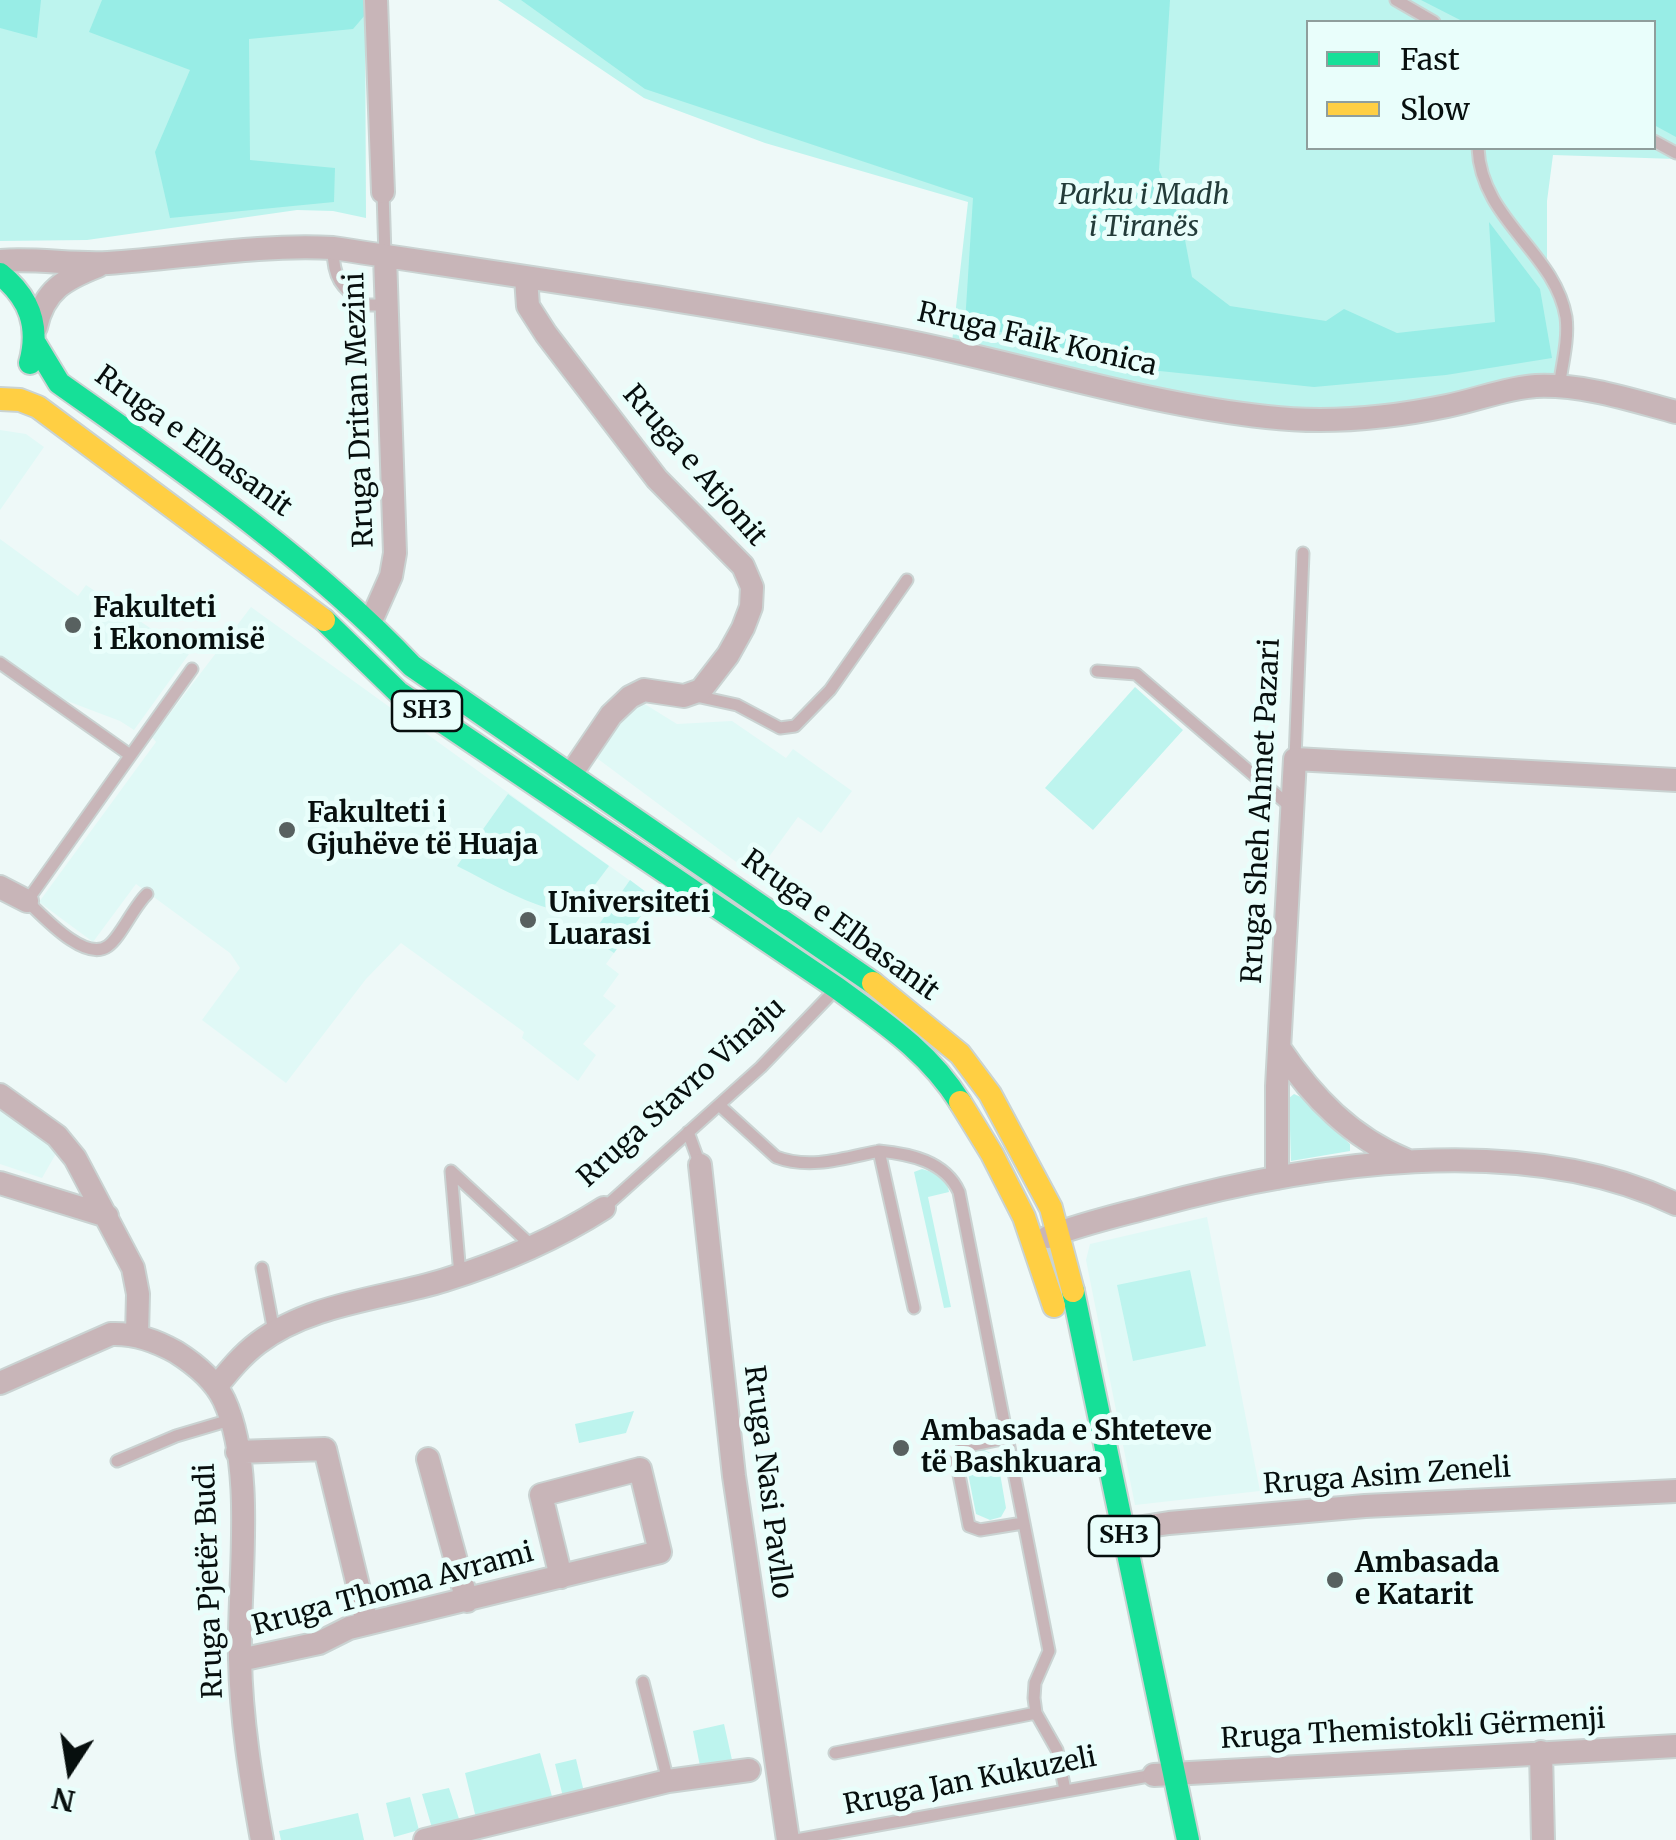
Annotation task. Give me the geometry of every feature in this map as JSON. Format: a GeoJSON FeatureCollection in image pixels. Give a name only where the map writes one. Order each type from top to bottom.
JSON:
{"type":"FeatureCollection","features":[{"type":"Feature","properties":{"kind":"main road","name":"SH3"},"geometry":{"type":"LineString","coordinates":[[0,274],[24,296],[36,336],[24,376],[0,398]]}},
{"type":"Feature","properties":{"kind":"main road","name":"Rruga e Elbasanit"},"geometry":{"type":"LineString","coordinates":[[36,336],[46,366],[60,382],[299,555],[371,621],[412,666],[851,967],[960,1054],[1015,1136],[1060,1232],[1113,1531],[1163,1774],[1168,1840]]}},
{"type":"Feature","properties":{"kind":"main road","name":"Rruga e Elbasanit"},"geometry":{"type":"LineString","coordinates":[[0,398],[38,407],[328,623],[398,692],[837,988],[942,1073],[992,1154],[1035,1242],[1113,1531]]}},
{"type":"Feature","properties":{"kind":"main road","name":"Rruga e Elbasanit"},"geometry":{"type":"LineString","coordinates":[[1163,1774],[1188,1840]]}},
{"type":"Feature","properties":{"kind":"street"},"geometry":{"type":"LineString","coordinates":[[376,0],[384,192]]}},
{"type":"Feature","properties":{"kind":"street","name":"Rruga Faik Konica"},"geometry":{"type":"LineString","coordinates":[[106,263],[238,248],[332,248],[886,338],[1226,412],[1320,420],[1418,411],[1524,388],[1559,386],[1676,412]]}},
{"type":"Feature","properties":{"kind":"street","name":"Rruga Dritan Mezini"},"geometry":{"type":"LineString","coordinates":[[371,621],[391,576],[395,553],[376,305],[385,256]]}},
{"type":"Feature","properties":{"kind":"street"},"geometry":{"type":"LineString","coordinates":[[0,260],[106,263]]}},
{"type":"Feature","properties":{"kind":"street"},"geometry":{"type":"LineString","coordinates":[[36,336],[40,310],[60,283],[106,263]]}},
{"type":"Feature","properties":{"kind":"street","name":"Rruga e Atjonit"},"geometry":{"type":"LineString","coordinates":[[526,278],[525,296],[532,314],[590,393],[664,487],[738,560],[750,579],[751,607],[743,628],[721,665],[692,696]]}},
{"type":"Feature","properties":{"kind":"street"},"geometry":{"type":"LineString","coordinates":[[571,774],[611,715],[630,696],[644,690],[692,696]]}},
{"type":"Feature","properties":{"kind":"street"},"geometry":{"type":"LineString","coordinates":[[1295,760],[1676,780]]}},
{"type":"Feature","properties":{"kind":"street","name":"Rruga Sheh Ahmet Pazari"},"geometry":{"type":"LineString","coordinates":[[1277,1178],[1295,760]]}},
{"type":"Feature","properties":{"kind":"street"},"geometry":{"type":"LineString","coordinates":[[0,887],[26,901]]}},
{"type":"Feature","properties":{"kind":"street"},"geometry":{"type":"LineString","coordinates":[[1280,1049],[1312,1094],[1335,1117],[1378,1148],[1415,1163]]}},
{"type":"Feature","properties":{"kind":"street"},"geometry":{"type":"LineString","coordinates":[[0,1096],[67,1146],[133,1268],[138,1294],[137,1335],[111,1334],[0,1383]]}},
{"type":"Feature","properties":{"kind":"street"},"geometry":{"type":"LineString","coordinates":[[1035,1242],[1179,1199],[1277,1178],[1415,1163],[1526,1164],[1567,1169],[1647,1190],[1676,1204]]}},
{"type":"Feature","properties":{"kind":"street","name":"Rruga Nasi Pavllo"},"geometry":{"type":"LineString","coordinates":[[700,1165],[734,1476],[788,1840]]}},
{"type":"Feature","properties":{"kind":"street"},"geometry":{"type":"LineString","coordinates":[[0,1183],[107,1216]]}},
{"type":"Feature","properties":{"kind":"street","name":"Rruga Stavro Vinaju"},"geometry":{"type":"LineString","coordinates":[[216,1387],[249,1350],[274,1332],[340,1307],[460,1275],[535,1249],[604,1208]]}},
{"type":"Feature","properties":{"kind":"street","name":"Rruga Pjetër Budi"},"geometry":{"type":"LineString","coordinates":[[137,1335],[190,1360],[216,1387],[230,1420],[242,1507],[240,1660],[247,1749],[262,1840]]}},
{"type":"Feature","properties":{"kind":"street"},"geometry":{"type":"LineString","coordinates":[[237,1452],[324,1449],[368,1623]]}},
{"type":"Feature","properties":{"kind":"street"},"geometry":{"type":"LineString","coordinates":[[428,1459],[467,1600]]}},
{"type":"Feature","properties":{"kind":"street","name":"Rruga Thoma Avrami"},"geometry":{"type":"LineString","coordinates":[[240,1660],[318,1643],[368,1623],[467,1600],[561,1577],[660,1552],[640,1470],[541,1495],[561,1577]]}},
{"type":"Feature","properties":{"kind":"street","name":"Rruga Asim Zeneli"},"geometry":{"type":"LineString","coordinates":[[1113,1531],[1382,1505],[1676,1491]]}},
{"type":"Feature","properties":{"kind":"street","name":"Rruga Themistokli Gërmenji"},"geometry":{"type":"LineString","coordinates":[[1163,1774],[1676,1746]]}},
{"type":"Feature","properties":{"kind":"street"},"geometry":{"type":"LineString","coordinates":[[1542,1752],[1544,1840]]}},
{"type":"Feature","properties":{"kind":"street"},"geometry":{"type":"LineString","coordinates":[[425,1840],[668,1781],[748,1770]]}},
{"type":"Feature","properties":{"kind":"lane"},"geometry":{"type":"LineString","coordinates":[[1396,0],[1431,20]]}},
{"type":"Feature","properties":{"kind":"lane"},"geometry":{"type":"LineString","coordinates":[[1478,150],[1486,190],[1546,274],[1562,306],[1566,331],[1559,386]]}},
{"type":"Feature","properties":{"kind":"lane","name":"Rruga Dritan Mezini"},"geometry":{"type":"LineString","coordinates":[[384,192],[385,256]]}},
{"type":"Feature","properties":{"kind":"lane"},"geometry":{"type":"LineString","coordinates":[[332,248],[333,273],[376,305]]}},
{"type":"Feature","properties":{"kind":"lane","name":"Rruga Sheh Ahmet Pazari"},"geometry":{"type":"LineString","coordinates":[[1295,760],[1302,554]]}},
{"type":"Feature","properties":{"kind":"lane"},"geometry":{"type":"LineString","coordinates":[[692,696],[737,706],[780,728],[795,726],[830,690],[907,580]]}},
{"type":"Feature","properties":{"kind":"lane"},"geometry":{"type":"LineString","coordinates":[[0,663],[130,755]]}},
{"type":"Feature","properties":{"kind":"lane"},"geometry":{"type":"LineString","coordinates":[[147,894],[110,944],[98,949],[80,945],[63,934],[26,901],[192,669]]}},
{"type":"Feature","properties":{"kind":"lane"},"geometry":{"type":"LineString","coordinates":[[1098,671],[1136,674],[1292,808]]}},
{"type":"Feature","properties":{"kind":"lane","name":"Rruga Stavro Vinaju"},"geometry":{"type":"LineString","coordinates":[[604,1208],[784,1044],[837,988],[851,967]]}},
{"type":"Feature","properties":{"kind":"lane"},"geometry":{"type":"LineString","coordinates":[[719,1105],[776,1157],[788,1161],[822,1162],[878,1151],[908,1154],[952,1177],[959,1192],[1050,1651],[1036,1683],[1036,1713],[1057,1750],[1066,1790]]}},
{"type":"Feature","properties":{"kind":"lane","name":"Rruga Nasi Pavllo"},"geometry":{"type":"LineString","coordinates":[[688,1132],[700,1165]]}},
{"type":"Feature","properties":{"kind":"lane"},"geometry":{"type":"LineString","coordinates":[[878,1151],[914,1308]]}},
{"type":"Feature","properties":{"kind":"lane"},"geometry":{"type":"LineString","coordinates":[[460,1275],[451,1171],[535,1249]]}},
{"type":"Feature","properties":{"kind":"lane"},"geometry":{"type":"LineString","coordinates":[[262,1268],[274,1332]]}},
{"type":"Feature","properties":{"kind":"lane"},"geometry":{"type":"LineString","coordinates":[[116,1461],[176,1436],[230,1420]]}},
{"type":"Feature","properties":{"kind":"lane"},"geometry":{"type":"LineString","coordinates":[[1007,1438],[963,1447],[958,1452],[970,1526],[980,1530],[1024,1523]]}},
{"type":"Feature","properties":{"kind":"lane"},"geometry":{"type":"LineString","coordinates":[[642,1682],[668,1781]]}},
{"type":"Feature","properties":{"kind":"lane"},"geometry":{"type":"LineString","coordinates":[[836,1753],[1036,1713]]}},
{"type":"Feature","properties":{"kind":"lane","name":"Rruga Jan Kukuzeli"},"geometry":{"type":"LineString","coordinates":[[796,1840],[1163,1774]]}},
{"type":"Feature","properties":{"kind":"shaded area"},"geometry":{"type":"Polygon","coordinates":[[[0,430],[26,434],[44,447],[0,510],[0,430]]]}},
{"type":"Feature","properties":{"kind":"shaded area","name":"Fakulteti i Ekonomisë"},"geometry":{"type":"Polygon","coordinates":[[[0,539],[78,596],[86,585],[189,654],[134,730],[54,696],[0,657],[0,539]]]}},
{"type":"Feature","properties":{"kind":"shaded area","name":"Fakulteti i Gjuhëve të Huaja"},"geometry":{"type":"Polygon","coordinates":[[[251,607],[654,898],[606,964],[619,974],[603,996],[616,1006],[583,1044],[596,1055],[578,1081],[522,1038],[524,1032],[401,943],[366,979],[286,1083],[202,1020],[240,968],[230,953],[136,884],[93,942],[39,902],[156,742],[152,737],[251,607]]]}},
{"type":"Feature","properties":{"kind":"shaded area"},"geometry":{"type":"Polygon","coordinates":[[[643,703],[677,724],[732,721],[786,758],[793,749],[852,791],[821,833],[798,817],[755,876],[594,756],[630,710],[643,703]]]}},
{"type":"Feature","properties":{"kind":"shaded area"},"geometry":{"type":"Polygon","coordinates":[[[0,1107],[58,1150],[42,1178],[0,1164],[0,1107]]]}},
{"type":"Feature","properties":{"kind":"shaded area"},"geometry":{"type":"Polygon","coordinates":[[[1207,1217],[1260,1491],[1135,1505],[1086,1260],[1090,1244],[1207,1217]]]}},
{"type":"Feature","properties":{"kind":"green space"},"geometry":{"type":"Polygon","coordinates":[[[0,0],[365,0],[366,218],[333,211],[297,210],[87,240],[0,241],[0,0]]]}},
{"type":"Feature","properties":{"kind":"green space"},"geometry":{"type":"Polygon","coordinates":[[[0,0],[41,0],[37,38],[0,28],[0,0]]]}},
{"type":"Feature","properties":{"kind":"green space"},"geometry":{"type":"Polygon","coordinates":[[[102,0],[378,0],[353,29],[249,39],[250,160],[335,168],[334,202],[170,218],[155,152],[190,70],[89,32],[102,0]]]}},
{"type":"Feature","properties":{"kind":"green space","name":"Parku i Madh i Tiranës"},"geometry":{"type":"Polygon","coordinates":[[[498,0],[1676,0],[1676,159],[1553,155],[1547,201],[1547,273],[1566,317],[1559,387],[1306,420],[951,351],[968,202],[765,143],[644,98],[498,0]]]}},
{"type":"Feature","properties":{"kind":"green space"},"geometry":{"type":"Polygon","coordinates":[[[521,0],[1170,0],[1159,170],[1182,224],[1192,277],[1230,306],[1326,321],[1344,309],[1397,333],[1495,322],[1489,222],[1540,289],[1552,358],[1446,375],[1314,387],[1150,370],[965,323],[973,198],[645,89],[521,0]]]}},
{"type":"Feature","properties":{"kind":"green space"},"geometry":{"type":"Polygon","coordinates":[[[1421,0],[1676,0],[1676,137],[1656,126],[1656,20],[1460,20],[1421,0]]]}},
{"type":"Feature","properties":{"kind":"green space"},"geometry":{"type":"Polygon","coordinates":[[[1135,687],[1183,730],[1093,830],[1045,788],[1135,687]]]}},
{"type":"Feature","properties":{"kind":"green space"},"geometry":{"type":"Polygon","coordinates":[[[508,794],[609,866],[576,910],[533,903],[457,866],[508,794]]]}},
{"type":"Feature","properties":{"kind":"green space"},"geometry":{"type":"Polygon","coordinates":[[[630,880],[654,898],[614,953],[596,941],[593,933],[630,880]]]}},
{"type":"Feature","properties":{"kind":"green space"},"geometry":{"type":"Polygon","coordinates":[[[1294,1094],[1303,1098],[1350,1144],[1350,1151],[1291,1161],[1289,1098],[1294,1094]]]}},
{"type":"Feature","properties":{"kind":"green space"},"geometry":{"type":"Polygon","coordinates":[[[922,1169],[940,1176],[949,1192],[928,1197],[951,1307],[944,1308],[914,1172],[922,1169]]]}},
{"type":"Feature","properties":{"kind":"green space"},"geometry":{"type":"Polygon","coordinates":[[[1190,1270],[1206,1346],[1133,1361],[1117,1285],[1190,1270]]]}},
{"type":"Feature","properties":{"kind":"green space"},"geometry":{"type":"Polygon","coordinates":[[[634,1411],[626,1433],[579,1443],[575,1424],[634,1411]]]}},
{"type":"Feature","properties":{"kind":"green space"},"geometry":{"type":"Polygon","coordinates":[[[982,1449],[997,1456],[1006,1508],[1001,1517],[990,1520],[976,1514],[966,1463],[971,1453],[982,1449]]]}},
{"type":"Feature","properties":{"kind":"green space"},"geometry":{"type":"Polygon","coordinates":[[[724,1724],[732,1760],[700,1766],[693,1731],[724,1724]]]}},
{"type":"Feature","properties":{"kind":"green space"},"geometry":{"type":"Polygon","coordinates":[[[540,1753],[553,1800],[476,1818],[465,1773],[540,1753]]]}},
{"type":"Feature","properties":{"kind":"green space"},"geometry":{"type":"Polygon","coordinates":[[[576,1759],[584,1792],[563,1797],[555,1764],[576,1759]]]}},
{"type":"Feature","properties":{"kind":"green space"},"geometry":{"type":"Polygon","coordinates":[[[449,1788],[460,1822],[432,1828],[422,1794],[449,1788]]]}},
{"type":"Feature","properties":{"kind":"green space"},"geometry":{"type":"Polygon","coordinates":[[[410,1797],[419,1830],[394,1837],[386,1803],[410,1797]]]}},
{"type":"Feature","properties":{"kind":"green space"},"geometry":{"type":"Polygon","coordinates":[[[358,1813],[364,1840],[281,1840],[279,1831],[358,1813]]]}},
{"type":"Feature","properties":{"kind":"traffic: fast"},"geometry":{"type":"LineString","coordinates":[[0,274],[19,293],[30,314],[34,337],[30,363]]}},
{"type":"Feature","properties":{"kind":"traffic: fast"},"geometry":{"type":"LineString","coordinates":[[36,345],[59,383],[287,551],[412,666],[873,983]]}},
{"type":"Feature","properties":{"kind":"traffic: fast"},"geometry":{"type":"LineString","coordinates":[[324,620],[398,692],[871,1013],[920,1053],[960,1102]]}},
{"type":"Feature","properties":{"kind":"traffic: fast"},"geometry":{"type":"LineString","coordinates":[[1073,1291],[1188,1840]]}},
{"type":"Feature","properties":{"kind":"traffic: slow"},"geometry":{"type":"LineString","coordinates":[[0,399],[20,400],[38,407],[324,620]]}},
{"type":"Feature","properties":{"kind":"traffic: slow"},"geometry":{"type":"LineString","coordinates":[[873,983],[960,1054],[990,1094],[1051,1208],[1073,1291]]}},
{"type":"Feature","properties":{"kind":"traffic: slow"},"geometry":{"type":"LineString","coordinates":[[960,1102],[1024,1217],[1054,1306]]}},
{"type":"Feature","properties":{"kind":"place","name":"Fakulteti i Ekonomisë"},"geometry":{"type":"Point","coordinates":[73,625]}},
{"type":"Feature","properties":{"kind":"place","name":"Fakulteti i Gjuhëve të Huaja"},"geometry":{"type":"Point","coordinates":[287,830]}},
{"type":"Feature","properties":{"kind":"place","name":"Universiteti Luarasi"},"geometry":{"type":"Point","coordinates":[528,920]}},
{"type":"Feature","properties":{"kind":"place","name":"Ambasada e Shteteve të Bashkuara"},"geometry":{"type":"Point","coordinates":[901,1448]}},
{"type":"Feature","properties":{"kind":"place","name":"Ambasada e Katarit"},"geometry":{"type":"Point","coordinates":[1335,1580]}}]}
